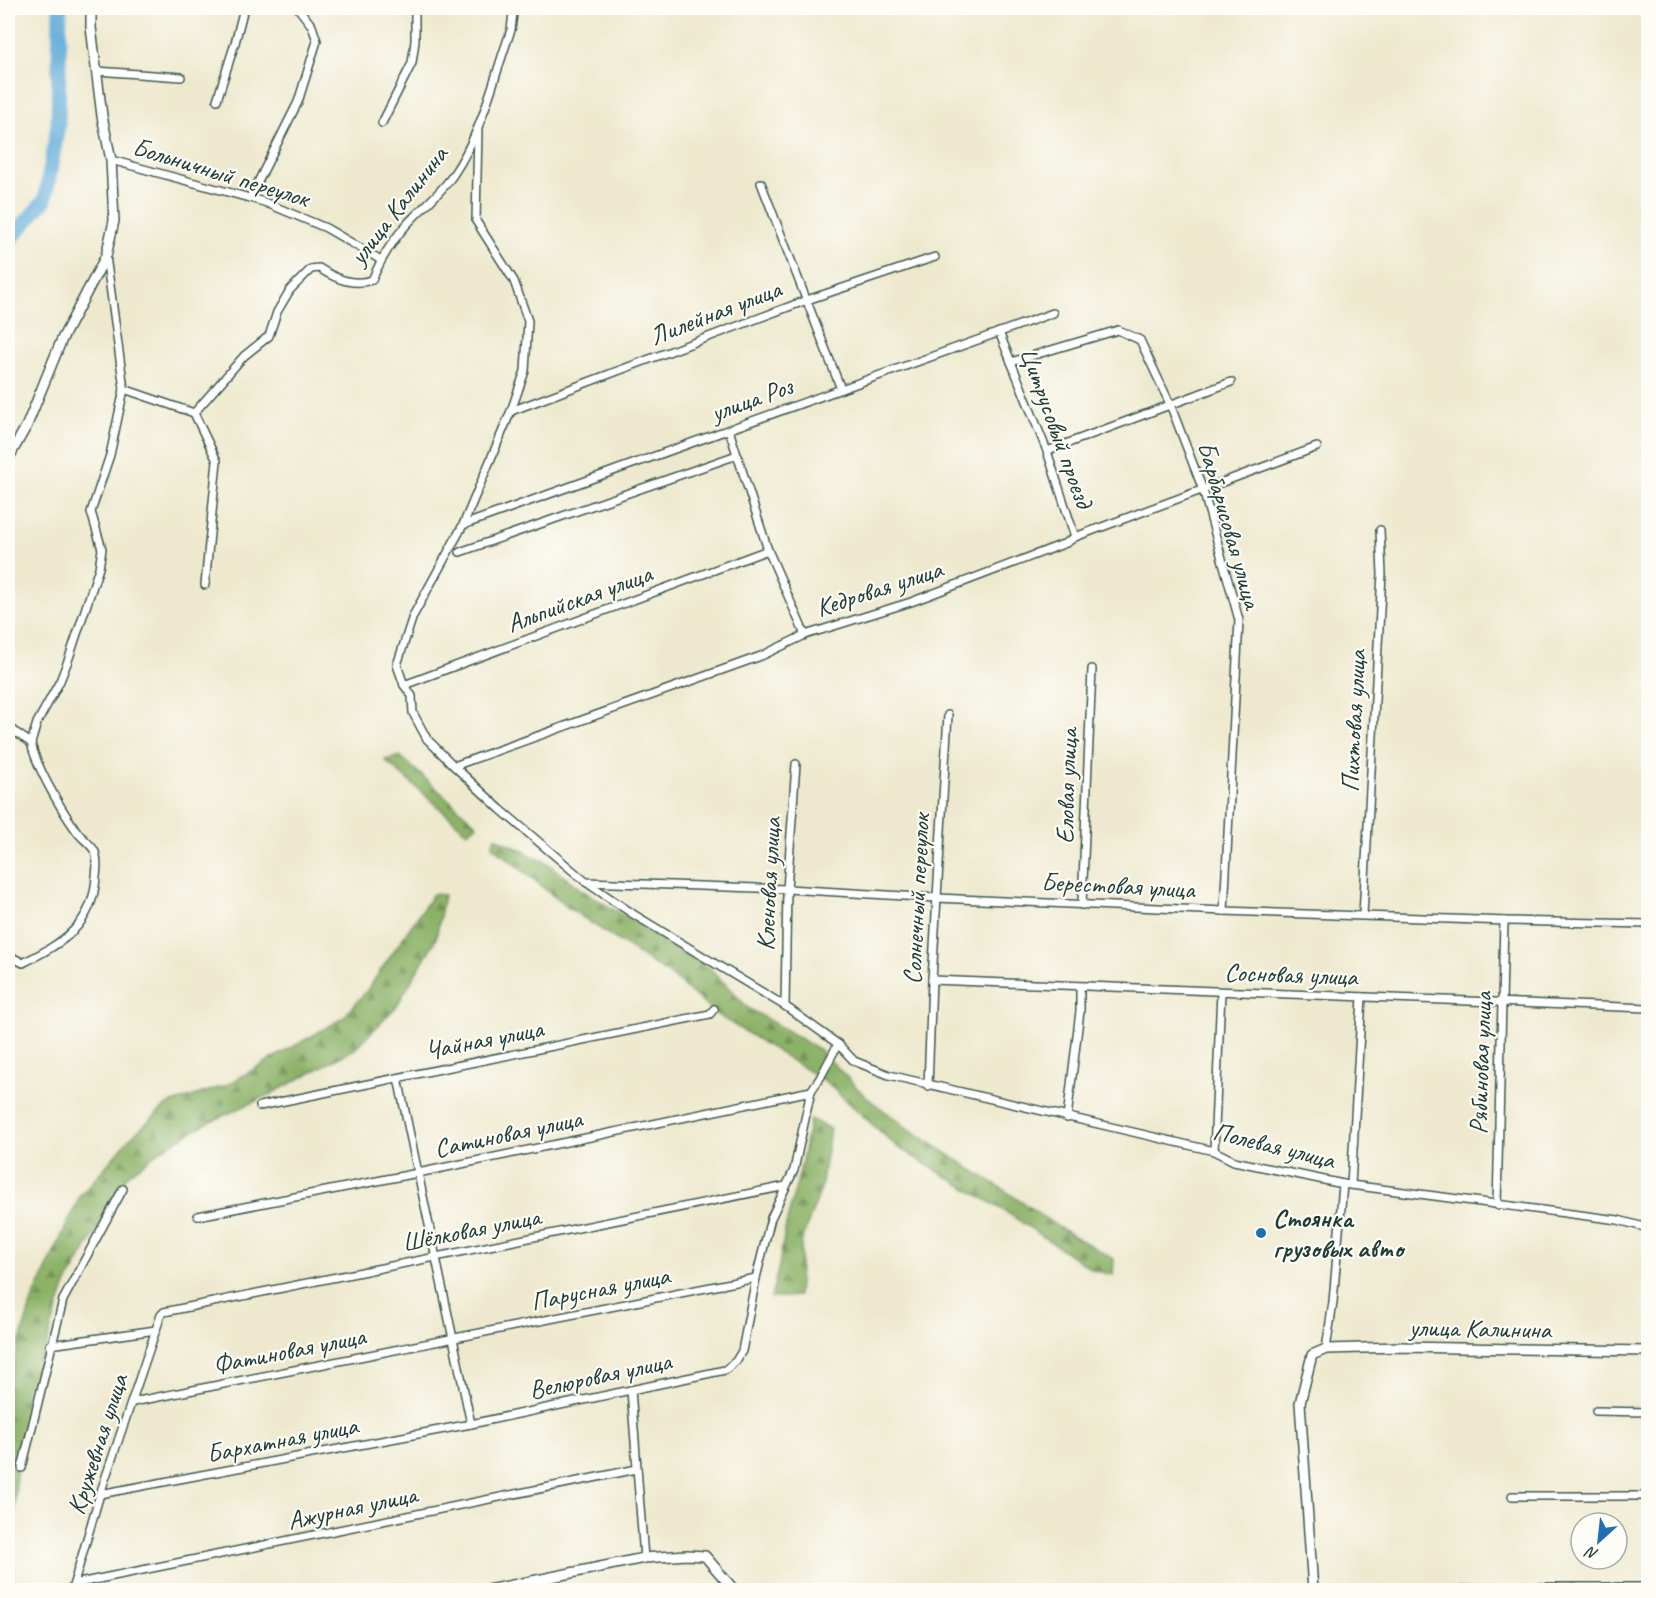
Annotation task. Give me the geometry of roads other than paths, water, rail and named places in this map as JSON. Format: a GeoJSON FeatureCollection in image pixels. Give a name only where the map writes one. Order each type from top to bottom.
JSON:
{"type":"FeatureCollection","features":[{"type":"Feature","properties":{"kind":"street"},"geometry":{"type":"LineString","coordinates":[[8,459],[27,425],[62,339],[106,256],[114,220],[111,160],[96,71],[91,8]]}},
{"type":"Feature","properties":{"kind":"street"},"geometry":{"type":"LineString","coordinates":[[217,100],[244,8]]}},
{"type":"Feature","properties":{"kind":"street"},"geometry":{"type":"LineString","coordinates":[[250,198],[298,102],[317,41],[312,26],[298,8]]}},
{"type":"Feature","properties":{"kind":"street"},"geometry":{"type":"LineString","coordinates":[[382,123],[412,63],[415,8]]}},
{"type":"Feature","properties":{"kind":"street","name":"улица Калинина"},"geometry":{"type":"LineString","coordinates":[[194,413],[244,356],[269,336],[277,312],[290,290],[311,269],[319,268],[337,279],[360,284],[372,280],[381,260],[408,223],[453,175],[478,131],[511,30],[513,13],[511,8]]}},
{"type":"Feature","properties":{"kind":"street"},"geometry":{"type":"LineString","coordinates":[[96,71],[181,77]]}},
{"type":"Feature","properties":{"kind":"street","name":"Полевая улица"},"geometry":{"type":"LineString","coordinates":[[478,131],[476,221],[514,280],[528,321],[525,371],[511,411],[463,525],[413,616],[397,665],[404,685],[412,696],[413,713],[427,739],[454,766],[500,809],[586,882],[633,914],[785,1006],[838,1044],[854,1061],[889,1076],[1214,1150],[1234,1161],[1347,1184],[1618,1220],[1648,1228]]}},
{"type":"Feature","properties":{"kind":"street","name":"Больничный переулок"},"geometry":{"type":"LineString","coordinates":[[111,160],[250,198],[294,214],[326,228],[381,260]]}},
{"type":"Feature","properties":{"kind":"street"},"geometry":{"type":"LineString","coordinates":[[761,183],[841,389]]}},
{"type":"Feature","properties":{"kind":"street"},"geometry":{"type":"LineString","coordinates":[[8,955],[22,963],[57,946],[77,928],[94,899],[97,869],[95,851],[62,809],[34,756],[31,743],[37,723],[60,681],[99,568],[102,549],[91,512],[110,455],[124,389],[106,256]]}},
{"type":"Feature","properties":{"kind":"street","name":"Лилейная улица"},"geometry":{"type":"LineString","coordinates":[[511,411],[807,300],[935,256]]}},
{"type":"Feature","properties":{"kind":"street","name":"улица Роз"},"geometry":{"type":"LineString","coordinates":[[463,525],[1053,313]]}},
{"type":"Feature","properties":{"kind":"street","name":"Барбарисовая улица"},"geometry":{"type":"LineString","coordinates":[[1011,362],[1118,330],[1140,340],[1170,404],[1203,490],[1239,620],[1224,911]]}},
{"type":"Feature","properties":{"kind":"street","name":"Цитрусовый проезд"},"geometry":{"type":"LineString","coordinates":[[999,332],[1047,451],[1075,537]]}},
{"type":"Feature","properties":{"kind":"street"},"geometry":{"type":"LineString","coordinates":[[1047,451],[1231,382]]}},
{"type":"Feature","properties":{"kind":"street"},"geometry":{"type":"LineString","coordinates":[[124,389],[194,413],[217,461],[205,585]]}},
{"type":"Feature","properties":{"kind":"street"},"geometry":{"type":"LineString","coordinates":[[729,430],[768,550],[805,635]]}},
{"type":"Feature","properties":{"kind":"street","name":"Кедровая улица"},"geometry":{"type":"LineString","coordinates":[[454,766],[761,656],[805,635],[911,602],[1066,543],[1075,537],[1317,447]]}},
{"type":"Feature","properties":{"kind":"street","name":"улица Роз"},"geometry":{"type":"LineString","coordinates":[[460,552],[737,455]]}},
{"type":"Feature","properties":{"kind":"street","name":"Пихтовая улица"},"geometry":{"type":"LineString","coordinates":[[1364,915],[1382,574],[1380,530]]}},
{"type":"Feature","properties":{"kind":"street","name":"Альпийская улица"},"geometry":{"type":"LineString","coordinates":[[404,685],[768,550]]}},
{"type":"Feature","properties":{"kind":"street","name":"Еловая улица"},"geometry":{"type":"LineString","coordinates":[[1082,905],[1092,669]]}},
{"type":"Feature","properties":{"kind":"street","name":"Солнечный переулок"},"geometry":{"type":"LineString","coordinates":[[928,1086],[948,715]]}},
{"type":"Feature","properties":{"kind":"street"},"geometry":{"type":"LineString","coordinates":[[8,727],[31,743]]}},
{"type":"Feature","properties":{"kind":"street","name":"Кленовая улица"},"geometry":{"type":"LineString","coordinates":[[785,1006],[787,889],[796,764]]}},
{"type":"Feature","properties":{"kind":"street","name":"Берестовая улица"},"geometry":{"type":"LineString","coordinates":[[586,882],[787,889],[1224,911],[1648,924]]}},
{"type":"Feature","properties":{"kind":"street","name":"Рябиновая улица"},"geometry":{"type":"LineString","coordinates":[[1497,1205],[1504,921]]}},
{"type":"Feature","properties":{"kind":"street","name":"Сосновая улица"},"geometry":{"type":"LineString","coordinates":[[932,980],[1648,1008]]}},
{"type":"Feature","properties":{"kind":"street"},"geometry":{"type":"LineString","coordinates":[[1067,1118],[1080,1011],[1080,987]]}},
{"type":"Feature","properties":{"kind":"street"},"geometry":{"type":"LineString","coordinates":[[1214,1150],[1221,992]]}},
{"type":"Feature","properties":{"kind":"street"},"geometry":{"type":"LineString","coordinates":[[1326,1349],[1347,1184],[1362,997]]}},
{"type":"Feature","properties":{"kind":"street","name":"Чайная улица"},"geometry":{"type":"LineString","coordinates":[[261,1106],[710,1014],[714,1009]]}},
{"type":"Feature","properties":{"kind":"street"},"geometry":{"type":"LineString","coordinates":[[756,1278],[771,1218],[794,1170],[811,1091],[838,1044]]}},
{"type":"Feature","properties":{"kind":"street"},"geometry":{"type":"LineString","coordinates":[[398,1078],[471,1424]]}},
{"type":"Feature","properties":{"kind":"street","name":"Сатиновая улица"},"geometry":{"type":"LineString","coordinates":[[198,1216],[418,1173],[811,1091]]}},
{"type":"Feature","properties":{"kind":"street","name":"Шёлковая улица"},"geometry":{"type":"LineString","coordinates":[[164,1312],[786,1186]]}},
{"type":"Feature","properties":{"kind":"street"},"geometry":{"type":"LineString","coordinates":[[22,1468],[50,1345],[63,1300],[123,1189]]}},
{"type":"Feature","properties":{"kind":"street","name":"Парусная улица"},"geometry":{"type":"LineString","coordinates":[[453,1339],[756,1278]]}},
{"type":"Feature","properties":{"kind":"street","name":"Велюровая улица"},"geometry":{"type":"LineString","coordinates":[[471,1424],[725,1370],[736,1361],[742,1351],[756,1278]]}},
{"type":"Feature","properties":{"kind":"street","name":"Кружевная улица"},"geometry":{"type":"LineString","coordinates":[[73,1587],[100,1494],[164,1312]]}},
{"type":"Feature","properties":{"kind":"street"},"geometry":{"type":"LineString","coordinates":[[50,1345],[156,1330]]}},
{"type":"Feature","properties":{"kind":"street","name":"Фатиновая улица"},"geometry":{"type":"LineString","coordinates":[[133,1402],[453,1339]]}},
{"type":"Feature","properties":{"kind":"street","name":"улица Калинина"},"geometry":{"type":"LineString","coordinates":[[1313,1590],[1300,1403],[1312,1355],[1326,1349],[1400,1347],[1648,1351]]}},
{"type":"Feature","properties":{"kind":"street"},"geometry":{"type":"LineString","coordinates":[[631,1390],[644,1558]]}},
{"type":"Feature","properties":{"kind":"street"},"geometry":{"type":"LineString","coordinates":[[1596,1411],[1648,1412]]}},
{"type":"Feature","properties":{"kind":"street","name":"Бархатная улица"},"geometry":{"type":"LineString","coordinates":[[100,1494],[471,1424]]}},
{"type":"Feature","properties":{"kind":"street","name":"Ажурная улица"},"geometry":{"type":"LineString","coordinates":[[73,1587],[637,1469]]}},
{"type":"Feature","properties":{"kind":"street"},"geometry":{"type":"LineString","coordinates":[[1512,1496],[1648,1496]]}},
{"type":"Feature","properties":{"kind":"street"},"geometry":{"type":"LineString","coordinates":[[488,1590],[667,1555],[705,1556],[734,1590]]}},
{"type":"Feature","properties":{"kind":"street"},"geometry":{"type":"LineString","coordinates":[[1462,1590],[1502,1587],[1648,1587]]}},
{"type":"Feature","properties":{"kind":"waterway"},"geometry":{"type":"LineString","coordinates":[[8,242],[45,200],[58,125],[60,8]]}},
{"type":"Feature","properties":{"kind":"place","name":"Стоянка грузовых авто"},"geometry":{"type":"Point","coordinates":[1261,1233]}}]}
